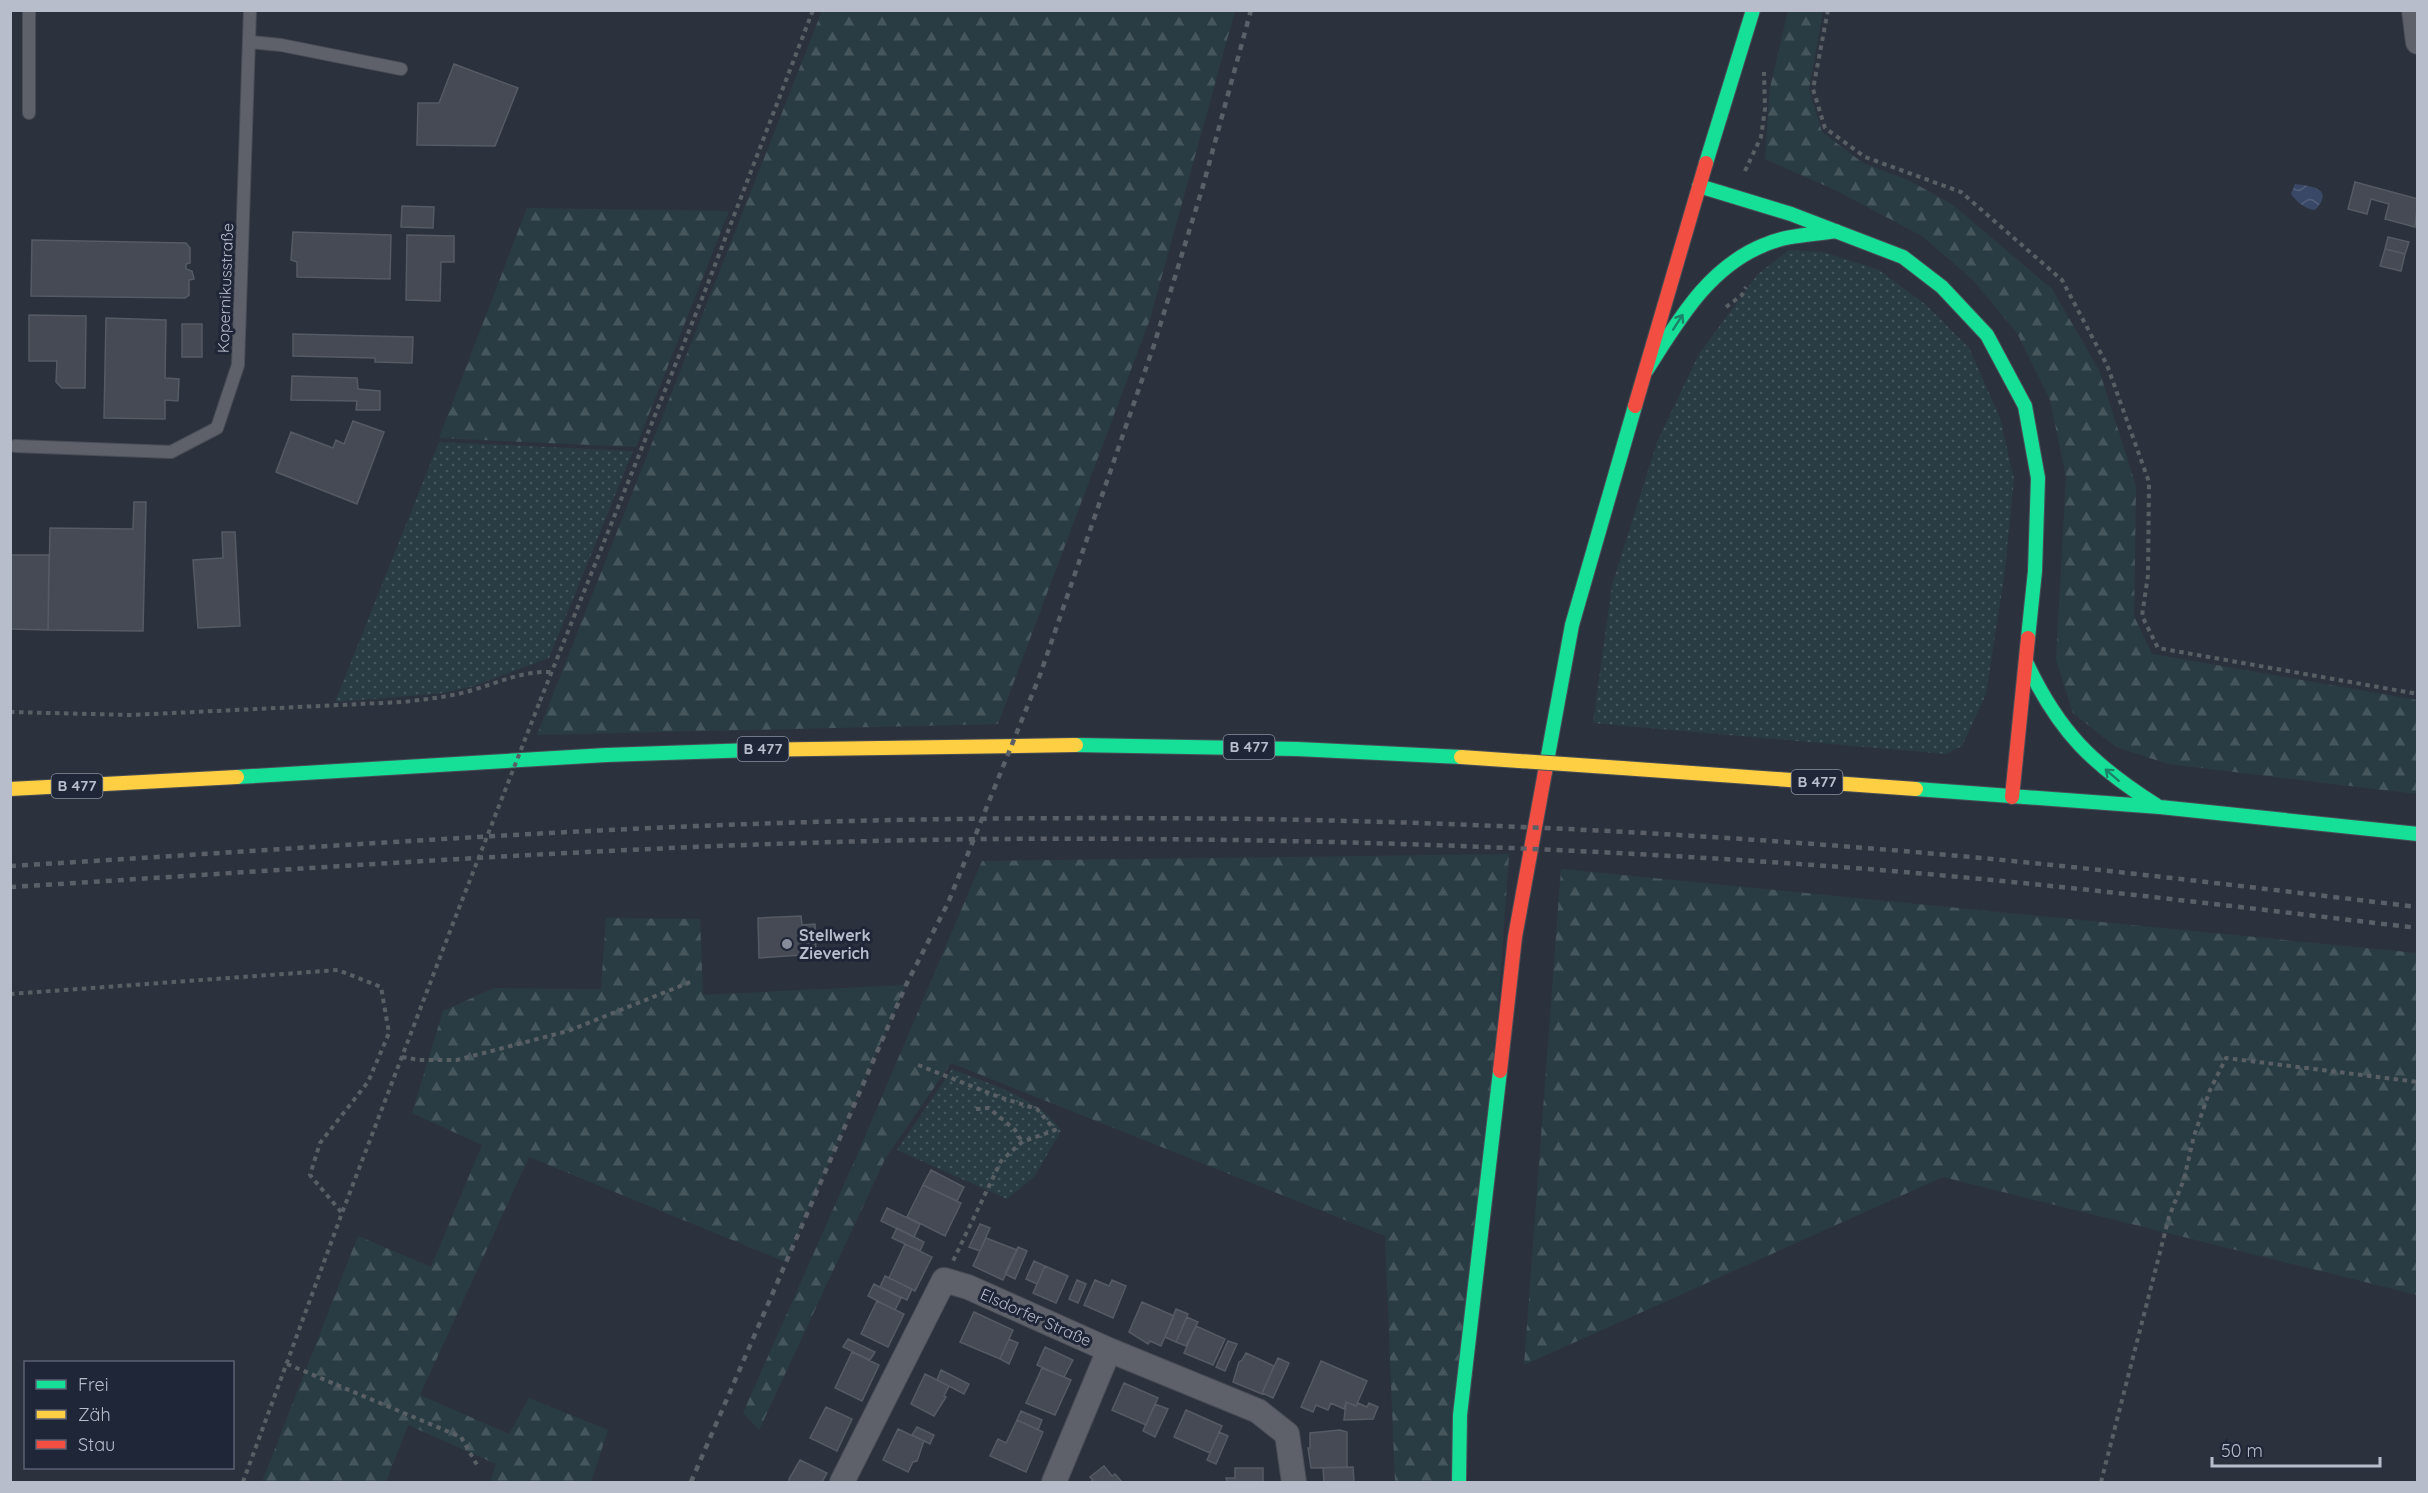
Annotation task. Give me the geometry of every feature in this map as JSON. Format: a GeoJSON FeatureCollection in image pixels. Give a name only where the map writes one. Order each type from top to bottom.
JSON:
{"type":"FeatureCollection","features":[{"type":"Feature","properties":{"kind":"main road"},"geometry":{"type":"LineString","coordinates":[[1459,1482],[1460,1415],[1515,937],[1572,625],[1699,186],[1753,10]]}},
{"type":"Feature","properties":{"kind":"main road"},"geometry":{"type":"LineString","coordinates":[[1699,186],[1791,214],[1903,257],[1942,287],[1987,335],[2025,406],[2038,478],[2035,570],[2012,797]]}},
{"type":"Feature","properties":{"kind":"main road"},"geometry":{"type":"LineString","coordinates":[[1646,371],[1686,309],[1713,276],[1733,260],[1765,244],[1837,231]]}},
{"type":"Feature","properties":{"kind":"main road"},"geometry":{"type":"LineString","coordinates":[[2027,664],[2039,693],[2059,724],[2085,752],[2120,782],[2160,807]]}},
{"type":"Feature","properties":{"kind":"main road","name":"B 477"},"geometry":{"type":"LineString","coordinates":[[10,789],[803,748],[1174,746],[1312,748],[2160,807],[2418,834]]}},
{"type":"Feature","properties":{"kind":"street"},"geometry":{"type":"LineString","coordinates":[[2414,10],[2418,42]]}},
{"type":"Feature","properties":{"kind":"street"},"geometry":{"type":"LineString","coordinates":[[842,1482],[944,1280]]}},
{"type":"Feature","properties":{"kind":"street","name":"Elsdorfer Straße"},"geometry":{"type":"LineString","coordinates":[[944,1280],[969,1287],[1109,1350],[1258,1411],[1287,1434],[1294,1482]]}},
{"type":"Feature","properties":{"kind":"street"},"geometry":{"type":"LineString","coordinates":[[1054,1482],[1109,1350]]}},
{"type":"Feature","properties":{"kind":"lane"},"geometry":{"type":"LineString","coordinates":[[29,10],[29,113]]}},
{"type":"Feature","properties":{"kind":"lane","name":"Kopernikusstraße"},"geometry":{"type":"LineString","coordinates":[[15,446],[171,452],[217,428],[238,365],[250,10]]}},
{"type":"Feature","properties":{"kind":"lane"},"geometry":{"type":"LineString","coordinates":[[250,42],[281,45],[401,69]]}},
{"type":"Feature","properties":{"kind":"path"},"geometry":{"type":"LineString","coordinates":[[243,1482],[342,1213],[452,926],[551,672],[705,291],[813,10]]}},
{"type":"Feature","properties":{"kind":"path"},"geometry":{"type":"LineString","coordinates":[[1828,10],[1814,89],[1825,128],[1865,157],[1961,192],[2062,280],[2108,365],[2149,482],[2148,575],[2142,616],[2158,648],[2418,694]]}},
{"type":"Feature","properties":{"kind":"path"},"geometry":{"type":"LineString","coordinates":[[1734,197],[1761,137],[1766,64]]}},
{"type":"Feature","properties":{"kind":"path"},"geometry":{"type":"LineString","coordinates":[[1720,312],[1742,295],[1747,283],[1733,260]]}},
{"type":"Feature","properties":{"kind":"path"},"geometry":{"type":"LineString","coordinates":[[10,712],[131,715],[403,702],[444,697],[474,690],[517,674],[536,671],[551,672]]}},
{"type":"Feature","properties":{"kind":"path"},"geometry":{"type":"LineString","coordinates":[[10,994],[338,970],[381,987],[389,1033],[368,1082],[320,1143],[310,1175],[342,1213]]}},
{"type":"Feature","properties":{"kind":"path"},"geometry":{"type":"LineString","coordinates":[[402,1057],[419,1060],[457,1060],[557,1034],[693,981]]}},
{"type":"Feature","properties":{"kind":"path"},"geometry":{"type":"LineString","coordinates":[[2101,1482],[2169,1217],[2184,1179],[2210,1090],[2226,1058],[2418,1082]]}},
{"type":"Feature","properties":{"kind":"path"},"geometry":{"type":"LineString","coordinates":[[918,1065],[999,1097],[1037,1109],[1055,1130],[1022,1142],[1001,1161],[944,1280]]}},
{"type":"Feature","properties":{"kind":"path"},"geometry":{"type":"LineString","coordinates":[[976,1109],[989,1108],[1015,1130],[1022,1142]]}},
{"type":"Feature","properties":{"kind":"path"},"geometry":{"type":"LineString","coordinates":[[287,1364],[461,1437],[477,1465]]}},
{"type":"Feature","properties":{"kind":"green space"},"geometry":{"type":"Polygon","coordinates":[[[822,11],[1235,11],[1150,319],[998,724],[537,735],[822,11]]]}},
{"type":"Feature","properties":{"kind":"green space"},"geometry":{"type":"Polygon","coordinates":[[[1788,11],[1823,11],[1809,89],[1822,132],[1863,163],[1910,181],[1953,205],[2052,289],[2099,370],[2136,486],[2134,616],[2152,654],[2417,700],[2417,794],[2168,764],[2116,747],[2073,713],[2056,660],[2066,477],[2050,400],[2017,333],[1972,279],[1922,236],[1835,190],[1765,159],[1770,88],[1788,11]]]}},
{"type":"Feature","properties":{"kind":"green space"},"geometry":{"type":"Polygon","coordinates":[[[527,208],[729,211],[636,447],[439,438],[527,208]]]}},
{"type":"Feature","properties":{"kind":"green space"},"geometry":{"type":"Polygon","coordinates":[[[1789,250],[1823,252],[1879,270],[1926,305],[1969,348],[2000,418],[2014,479],[2004,577],[1986,694],[1962,746],[1946,754],[1593,723],[1612,585],[1657,442],[1699,354],[1758,274],[1789,250]]]}},
{"type":"Feature","properties":{"kind":"green space"},"geometry":{"type":"Polygon","coordinates":[[[439,442],[633,451],[549,658],[474,686],[444,693],[335,702],[439,442]]]}},
{"type":"Feature","properties":{"kind":"green space"},"geometry":{"type":"Polygon","coordinates":[[[1509,854],[1465,1482],[1395,1482],[1385,1236],[951,1063],[885,1159],[759,1430],[743,1413],[858,1153],[982,861],[1509,854]]]}},
{"type":"Feature","properties":{"kind":"green space"},"geometry":{"type":"Polygon","coordinates":[[[1561,869],[2417,953],[2417,1295],[1943,1177],[1524,1365],[1561,869]]]}},
{"type":"Feature","properties":{"kind":"green space"},"geometry":{"type":"Polygon","coordinates":[[[606,918],[700,919],[703,995],[906,985],[786,1262],[529,1157],[420,1395],[509,1434],[529,1398],[608,1430],[591,1482],[490,1482],[496,1464],[408,1425],[386,1482],[262,1482],[358,1236],[431,1267],[482,1145],[412,1113],[443,1011],[494,988],[601,989],[606,918]]]}},
{"type":"Feature","properties":{"kind":"green space"},"geometry":{"type":"Polygon","coordinates":[[[952,1069],[1026,1100],[1040,1109],[1061,1131],[1034,1177],[1007,1199],[897,1150],[952,1069]]]}},
{"type":"Feature","properties":{"kind":"water"},"geometry":{"type":"Polygon","coordinates":[[[2295,184],[2314,188],[2322,193],[2321,203],[2315,210],[2302,205],[2291,194],[2295,184]]]}},
{"type":"Feature","properties":{"kind":"building"},"geometry":{"type":"Polygon","coordinates":[[[454,64],[518,88],[495,146],[417,145],[418,103],[439,103],[454,64]]]}},
{"type":"Feature","properties":{"kind":"building"},"geometry":{"type":"Polygon","coordinates":[[[2355,182],[2418,199],[2415,227],[2385,219],[2389,204],[2371,199],[2367,214],[2348,209],[2355,182]]]}},
{"type":"Feature","properties":{"kind":"building"},"geometry":{"type":"Polygon","coordinates":[[[402,206],[434,207],[433,228],[401,227],[402,206]]]}},
{"type":"Feature","properties":{"kind":"building"},"geometry":{"type":"Polygon","coordinates":[[[293,232],[391,235],[390,279],[297,277],[297,262],[291,260],[293,232]]]}},
{"type":"Feature","properties":{"kind":"building"},"geometry":{"type":"Polygon","coordinates":[[[407,235],[454,236],[454,262],[441,262],[440,301],[406,300],[407,235]]]}},
{"type":"Feature","properties":{"kind":"building"},"geometry":{"type":"Polygon","coordinates":[[[2388,237],[2409,242],[2405,254],[2385,249],[2388,237]]]}},
{"type":"Feature","properties":{"kind":"building"},"geometry":{"type":"Polygon","coordinates":[[[32,240],[186,243],[190,248],[190,263],[186,264],[186,269],[192,271],[194,279],[189,280],[189,295],[185,298],[31,296],[32,240]]]}},
{"type":"Feature","properties":{"kind":"building"},"geometry":{"type":"Polygon","coordinates":[[[2385,249],[2405,254],[2401,271],[2380,266],[2385,249]]]}},
{"type":"Feature","properties":{"kind":"building"},"geometry":{"type":"Polygon","coordinates":[[[29,315],[86,316],[85,388],[62,388],[56,382],[57,361],[29,361],[29,315]]]}},
{"type":"Feature","properties":{"kind":"building"},"geometry":{"type":"Polygon","coordinates":[[[106,318],[166,320],[165,378],[179,379],[178,401],[165,400],[165,419],[104,418],[106,318]]]}},
{"type":"Feature","properties":{"kind":"building"},"geometry":{"type":"Polygon","coordinates":[[[182,324],[202,324],[202,357],[182,357],[182,324]]]}},
{"type":"Feature","properties":{"kind":"building"},"geometry":{"type":"Polygon","coordinates":[[[293,334],[413,337],[412,363],[375,362],[375,358],[293,356],[293,334]]]}},
{"type":"Feature","properties":{"kind":"building"},"geometry":{"type":"Polygon","coordinates":[[[292,376],[357,378],[358,389],[380,391],[380,410],[356,410],[357,401],[291,400],[292,376]]]}},
{"type":"Feature","properties":{"kind":"building"},"geometry":{"type":"Polygon","coordinates":[[[353,421],[384,432],[357,504],[276,472],[291,432],[333,448],[336,440],[344,444],[353,421]]]}},
{"type":"Feature","properties":{"kind":"building"},"geometry":{"type":"Polygon","coordinates":[[[134,502],[146,502],[143,631],[48,630],[50,528],[133,529],[134,502]]]}},
{"type":"Feature","properties":{"kind":"building"},"geometry":{"type":"Polygon","coordinates":[[[222,532],[235,532],[240,626],[198,628],[193,560],[223,558],[222,532]]]}},
{"type":"Feature","properties":{"kind":"building"},"geometry":{"type":"Polygon","coordinates":[[[10,555],[49,555],[48,630],[10,629],[10,555]]]}},
{"type":"Feature","properties":{"kind":"building","name":"Stellwerk Zieverich"},"geometry":{"type":"Polygon","coordinates":[[[801,916],[802,925],[815,924],[816,954],[759,958],[758,918],[801,916]]]}},
{"type":"Feature","properties":{"kind":"building"},"geometry":{"type":"Polygon","coordinates":[[[931,1170],[964,1187],[957,1201],[923,1185],[931,1170]]]}},
{"type":"Feature","properties":{"kind":"building"},"geometry":{"type":"Polygon","coordinates":[[[923,1185],[961,1203],[945,1236],[907,1217],[923,1185]]]}},
{"type":"Feature","properties":{"kind":"building"},"geometry":{"type":"Polygon","coordinates":[[[887,1208],[920,1224],[914,1237],[881,1221],[887,1208]]]}},
{"type":"Feature","properties":{"kind":"building"},"geometry":{"type":"Polygon","coordinates":[[[980,1224],[990,1228],[980,1251],[969,1247],[980,1224]]]}},
{"type":"Feature","properties":{"kind":"building"},"geometry":{"type":"Polygon","coordinates":[[[897,1228],[924,1242],[920,1251],[892,1238],[897,1228]]]}},
{"type":"Feature","properties":{"kind":"building"},"geometry":{"type":"Polygon","coordinates":[[[986,1238],[1017,1250],[1003,1280],[973,1266],[986,1238]]]}},
{"type":"Feature","properties":{"kind":"building"},"geometry":{"type":"Polygon","coordinates":[[[905,1244],[932,1257],[915,1291],[889,1278],[905,1244]]]}},
{"type":"Feature","properties":{"kind":"building"},"geometry":{"type":"Polygon","coordinates":[[[1018,1247],[1027,1251],[1015,1279],[1005,1274],[1018,1247]]]}},
{"type":"Feature","properties":{"kind":"building"},"geometry":{"type":"Polygon","coordinates":[[[1034,1261],[1045,1266],[1037,1284],[1026,1279],[1034,1261]]]}},
{"type":"Feature","properties":{"kind":"building"},"geometry":{"type":"Polygon","coordinates":[[[1045,1266],[1068,1276],[1056,1303],[1033,1293],[1045,1266]]]}},
{"type":"Feature","properties":{"kind":"building"},"geometry":{"type":"Polygon","coordinates":[[[885,1276],[912,1289],[907,1300],[880,1287],[885,1276]]]}},
{"type":"Feature","properties":{"kind":"building"},"geometry":{"type":"Polygon","coordinates":[[[1077,1280],[1086,1284],[1078,1303],[1069,1299],[1077,1280]]]}},
{"type":"Feature","properties":{"kind":"building"},"geometry":{"type":"Polygon","coordinates":[[[1095,1280],[1109,1286],[1112,1280],[1126,1286],[1113,1318],[1084,1305],[1095,1280]]]}},
{"type":"Feature","properties":{"kind":"building"},"geometry":{"type":"Polygon","coordinates":[[[874,1284],[901,1298],[895,1310],[868,1296],[874,1284]]]}},
{"type":"Feature","properties":{"kind":"building"},"geometry":{"type":"Polygon","coordinates":[[[877,1301],[904,1314],[888,1347],[861,1334],[877,1301]]]}},
{"type":"Feature","properties":{"kind":"building"},"geometry":{"type":"Polygon","coordinates":[[[1142,1302],[1174,1316],[1161,1346],[1150,1341],[1148,1344],[1129,1332],[1142,1302]]]}},
{"type":"Feature","properties":{"kind":"building"},"geometry":{"type":"Polygon","coordinates":[[[1176,1309],[1188,1314],[1176,1342],[1165,1337],[1176,1309]]]}},
{"type":"Feature","properties":{"kind":"building"},"geometry":{"type":"Polygon","coordinates":[[[974,1312],[1013,1330],[1000,1359],[960,1342],[974,1312]]]}},
{"type":"Feature","properties":{"kind":"building"},"geometry":{"type":"Polygon","coordinates":[[[1187,1317],[1198,1322],[1186,1346],[1176,1342],[1187,1317]]]}},
{"type":"Feature","properties":{"kind":"building"},"geometry":{"type":"Polygon","coordinates":[[[1196,1326],[1225,1339],[1213,1365],[1184,1353],[1196,1326]]]}},
{"type":"Feature","properties":{"kind":"building"},"geometry":{"type":"Polygon","coordinates":[[[848,1339],[875,1352],[870,1360],[843,1347],[848,1339]]]}},
{"type":"Feature","properties":{"kind":"building"},"geometry":{"type":"Polygon","coordinates":[[[1009,1339],[1018,1343],[1009,1364],[1000,1359],[1009,1339]]]}},
{"type":"Feature","properties":{"kind":"building"},"geometry":{"type":"Polygon","coordinates":[[[1228,1341],[1237,1344],[1225,1371],[1216,1367],[1228,1341]]]}},
{"type":"Feature","properties":{"kind":"building"},"geometry":{"type":"Polygon","coordinates":[[[1045,1347],[1073,1360],[1064,1377],[1037,1365],[1045,1347]]]}},
{"type":"Feature","properties":{"kind":"building"},"geometry":{"type":"Polygon","coordinates":[[[852,1352],[879,1365],[862,1401],[835,1388],[852,1352]]]}},
{"type":"Feature","properties":{"kind":"building"},"geometry":{"type":"Polygon","coordinates":[[[1246,1353],[1274,1366],[1262,1394],[1233,1382],[1239,1362],[1246,1353]]]}},
{"type":"Feature","properties":{"kind":"building"},"geometry":{"type":"Polygon","coordinates":[[[1278,1358],[1289,1363],[1273,1398],[1262,1393],[1278,1358]]]}},
{"type":"Feature","properties":{"kind":"building"},"geometry":{"type":"Polygon","coordinates":[[[1321,1361],[1367,1381],[1356,1406],[1346,1402],[1344,1409],[1331,1403],[1328,1410],[1316,1405],[1313,1412],[1301,1407],[1321,1361]]]}},
{"type":"Feature","properties":{"kind":"building"},"geometry":{"type":"Polygon","coordinates":[[[1042,1368],[1071,1380],[1055,1415],[1026,1403],[1042,1368]]]}},
{"type":"Feature","properties":{"kind":"building"},"geometry":{"type":"Polygon","coordinates":[[[941,1370],[969,1384],[964,1394],[937,1380],[941,1370]]]}},
{"type":"Feature","properties":{"kind":"building"},"geometry":{"type":"Polygon","coordinates":[[[925,1374],[949,1386],[944,1396],[946,1397],[934,1416],[911,1404],[925,1374]]]}},
{"type":"Feature","properties":{"kind":"building"},"geometry":{"type":"Polygon","coordinates":[[[1124,1383],[1158,1398],[1146,1425],[1112,1410],[1124,1383]]]}},
{"type":"Feature","properties":{"kind":"building"},"geometry":{"type":"Polygon","coordinates":[[[1346,1402],[1356,1406],[1358,1403],[1367,1407],[1369,1403],[1378,1407],[1373,1419],[1344,1420],[1346,1402]]]}},
{"type":"Feature","properties":{"kind":"building"},"geometry":{"type":"Polygon","coordinates":[[[1155,1404],[1168,1409],[1155,1437],[1143,1431],[1155,1404]]]}},
{"type":"Feature","properties":{"kind":"building"},"geometry":{"type":"Polygon","coordinates":[[[826,1407],[852,1419],[837,1451],[810,1438],[826,1407]]]}},
{"type":"Feature","properties":{"kind":"building"},"geometry":{"type":"Polygon","coordinates":[[[1186,1410],[1222,1426],[1210,1453],[1174,1437],[1186,1410]]]}},
{"type":"Feature","properties":{"kind":"building"},"geometry":{"type":"Polygon","coordinates":[[[1021,1411],[1042,1420],[1038,1430],[1017,1420],[1021,1411]]]}},
{"type":"Feature","properties":{"kind":"building"},"geometry":{"type":"Polygon","coordinates":[[[1017,1420],[1043,1432],[1026,1472],[990,1456],[998,1439],[1006,1443],[1017,1420]]]}},
{"type":"Feature","properties":{"kind":"building"},"geometry":{"type":"Polygon","coordinates":[[[917,1427],[934,1435],[930,1444],[912,1435],[917,1427]]]}},
{"type":"Feature","properties":{"kind":"building"},"geometry":{"type":"Polygon","coordinates":[[[898,1429],[924,1441],[917,1461],[913,1462],[908,1472],[883,1460],[898,1429]]]}},
{"type":"Feature","properties":{"kind":"building"},"geometry":{"type":"Polygon","coordinates":[[[1340,1430],[1347,1432],[1347,1467],[1311,1468],[1308,1448],[1310,1448],[1310,1433],[1340,1430]]]}},
{"type":"Feature","properties":{"kind":"building"},"geometry":{"type":"Polygon","coordinates":[[[1219,1432],[1228,1436],[1216,1464],[1207,1460],[1219,1432]]]}},
{"type":"Feature","properties":{"kind":"building"},"geometry":{"type":"Polygon","coordinates":[[[800,1460],[827,1473],[822,1482],[789,1482],[800,1460]]]}},
{"type":"Feature","properties":{"kind":"building"},"geometry":{"type":"Polygon","coordinates":[[[1104,1466],[1112,1476],[1115,1474],[1122,1482],[1090,1482],[1093,1480],[1090,1477],[1104,1466]]]}},
{"type":"Feature","properties":{"kind":"building"},"geometry":{"type":"Polygon","coordinates":[[[1353,1467],[1354,1482],[1324,1482],[1323,1468],[1353,1467]]]}},
{"type":"Feature","properties":{"kind":"building"},"geometry":{"type":"Polygon","coordinates":[[[1235,1468],[1263,1468],[1263,1482],[1227,1482],[1226,1478],[1235,1478],[1235,1468]]]}},
{"type":"Feature","properties":{"kind":"railway"},"geometry":{"type":"LineString","coordinates":[[691,1482],[906,985],[948,903],[1040,675],[1154,345],[1203,186],[1251,10]]}},
{"type":"Feature","properties":{"kind":"railway"},"geometry":{"type":"LineString","coordinates":[[10,866],[456,838],[724,825],[991,819],[1258,819],[1609,831],[1785,842],[2075,867],[2418,907]]}},
{"type":"Feature","properties":{"kind":"railway"},"geometry":{"type":"LineString","coordinates":[[10,887],[500,857],[746,845],[991,839],[1305,841],[1619,853],[1827,866],[2049,886],[2418,928]]}},
{"type":"Feature","properties":{"kind":"traffic: fast"},"geometry":{"type":"LineString","coordinates":[[1706,163],[1753,10]]}},
{"type":"Feature","properties":{"kind":"traffic: fast"},"geometry":{"type":"LineString","coordinates":[[1699,186],[1791,214],[1903,257],[1942,287],[1987,335],[2025,406],[2038,478],[2035,571],[2028,638]]}},
{"type":"Feature","properties":{"kind":"traffic: fast"},"geometry":{"type":"LineString","coordinates":[[1646,371],[1695,299],[1726,268],[1744,255],[1772,242],[1790,237],[1836,231]]}},
{"type":"Feature","properties":{"kind":"traffic: fast"},"geometry":{"type":"LineString","coordinates":[[1545,772],[1572,625],[1635,406]]}},
{"type":"Feature","properties":{"kind":"traffic: fast"},"geometry":{"type":"LineString","coordinates":[[2027,664],[2052,709],[2080,745],[2114,776],[2156,805]]}},
{"type":"Feature","properties":{"kind":"traffic: fast"},"geometry":{"type":"LineString","coordinates":[[1076,745],[1297,749],[1461,757]]}},
{"type":"Feature","properties":{"kind":"traffic: fast"},"geometry":{"type":"LineString","coordinates":[[237,777],[606,755],[753,750]]}},
{"type":"Feature","properties":{"kind":"traffic: fast"},"geometry":{"type":"LineString","coordinates":[[1916,789],[2160,807],[2418,834]]}},
{"type":"Feature","properties":{"kind":"traffic: fast"},"geometry":{"type":"LineString","coordinates":[[1459,1482],[1460,1415],[1500,1071]]}},
{"type":"Feature","properties":{"kind":"traffic: slow"},"geometry":{"type":"LineString","coordinates":[[753,750],[1076,745]]}},
{"type":"Feature","properties":{"kind":"traffic: slow"},"geometry":{"type":"LineString","coordinates":[[1461,757],[1622,768]]}},
{"type":"Feature","properties":{"kind":"traffic: slow"},"geometry":{"type":"LineString","coordinates":[[1622,768],[1916,789]]}},
{"type":"Feature","properties":{"kind":"traffic: slow"},"geometry":{"type":"LineString","coordinates":[[10,789],[237,777]]}},
{"type":"Feature","properties":{"kind":"traffic: jam"},"geometry":{"type":"LineString","coordinates":[[1635,406],[1706,163]]}},
{"type":"Feature","properties":{"kind":"traffic: jam"},"geometry":{"type":"LineString","coordinates":[[2012,797],[2028,638]]}},
{"type":"Feature","properties":{"kind":"traffic: jam"},"geometry":{"type":"LineString","coordinates":[[1500,1071],[1515,937],[1545,772]]}},
{"type":"Feature","properties":{"kind":"place","name":"Stellwerk Zieverich"},"geometry":{"type":"Point","coordinates":[787,944]}}]}
